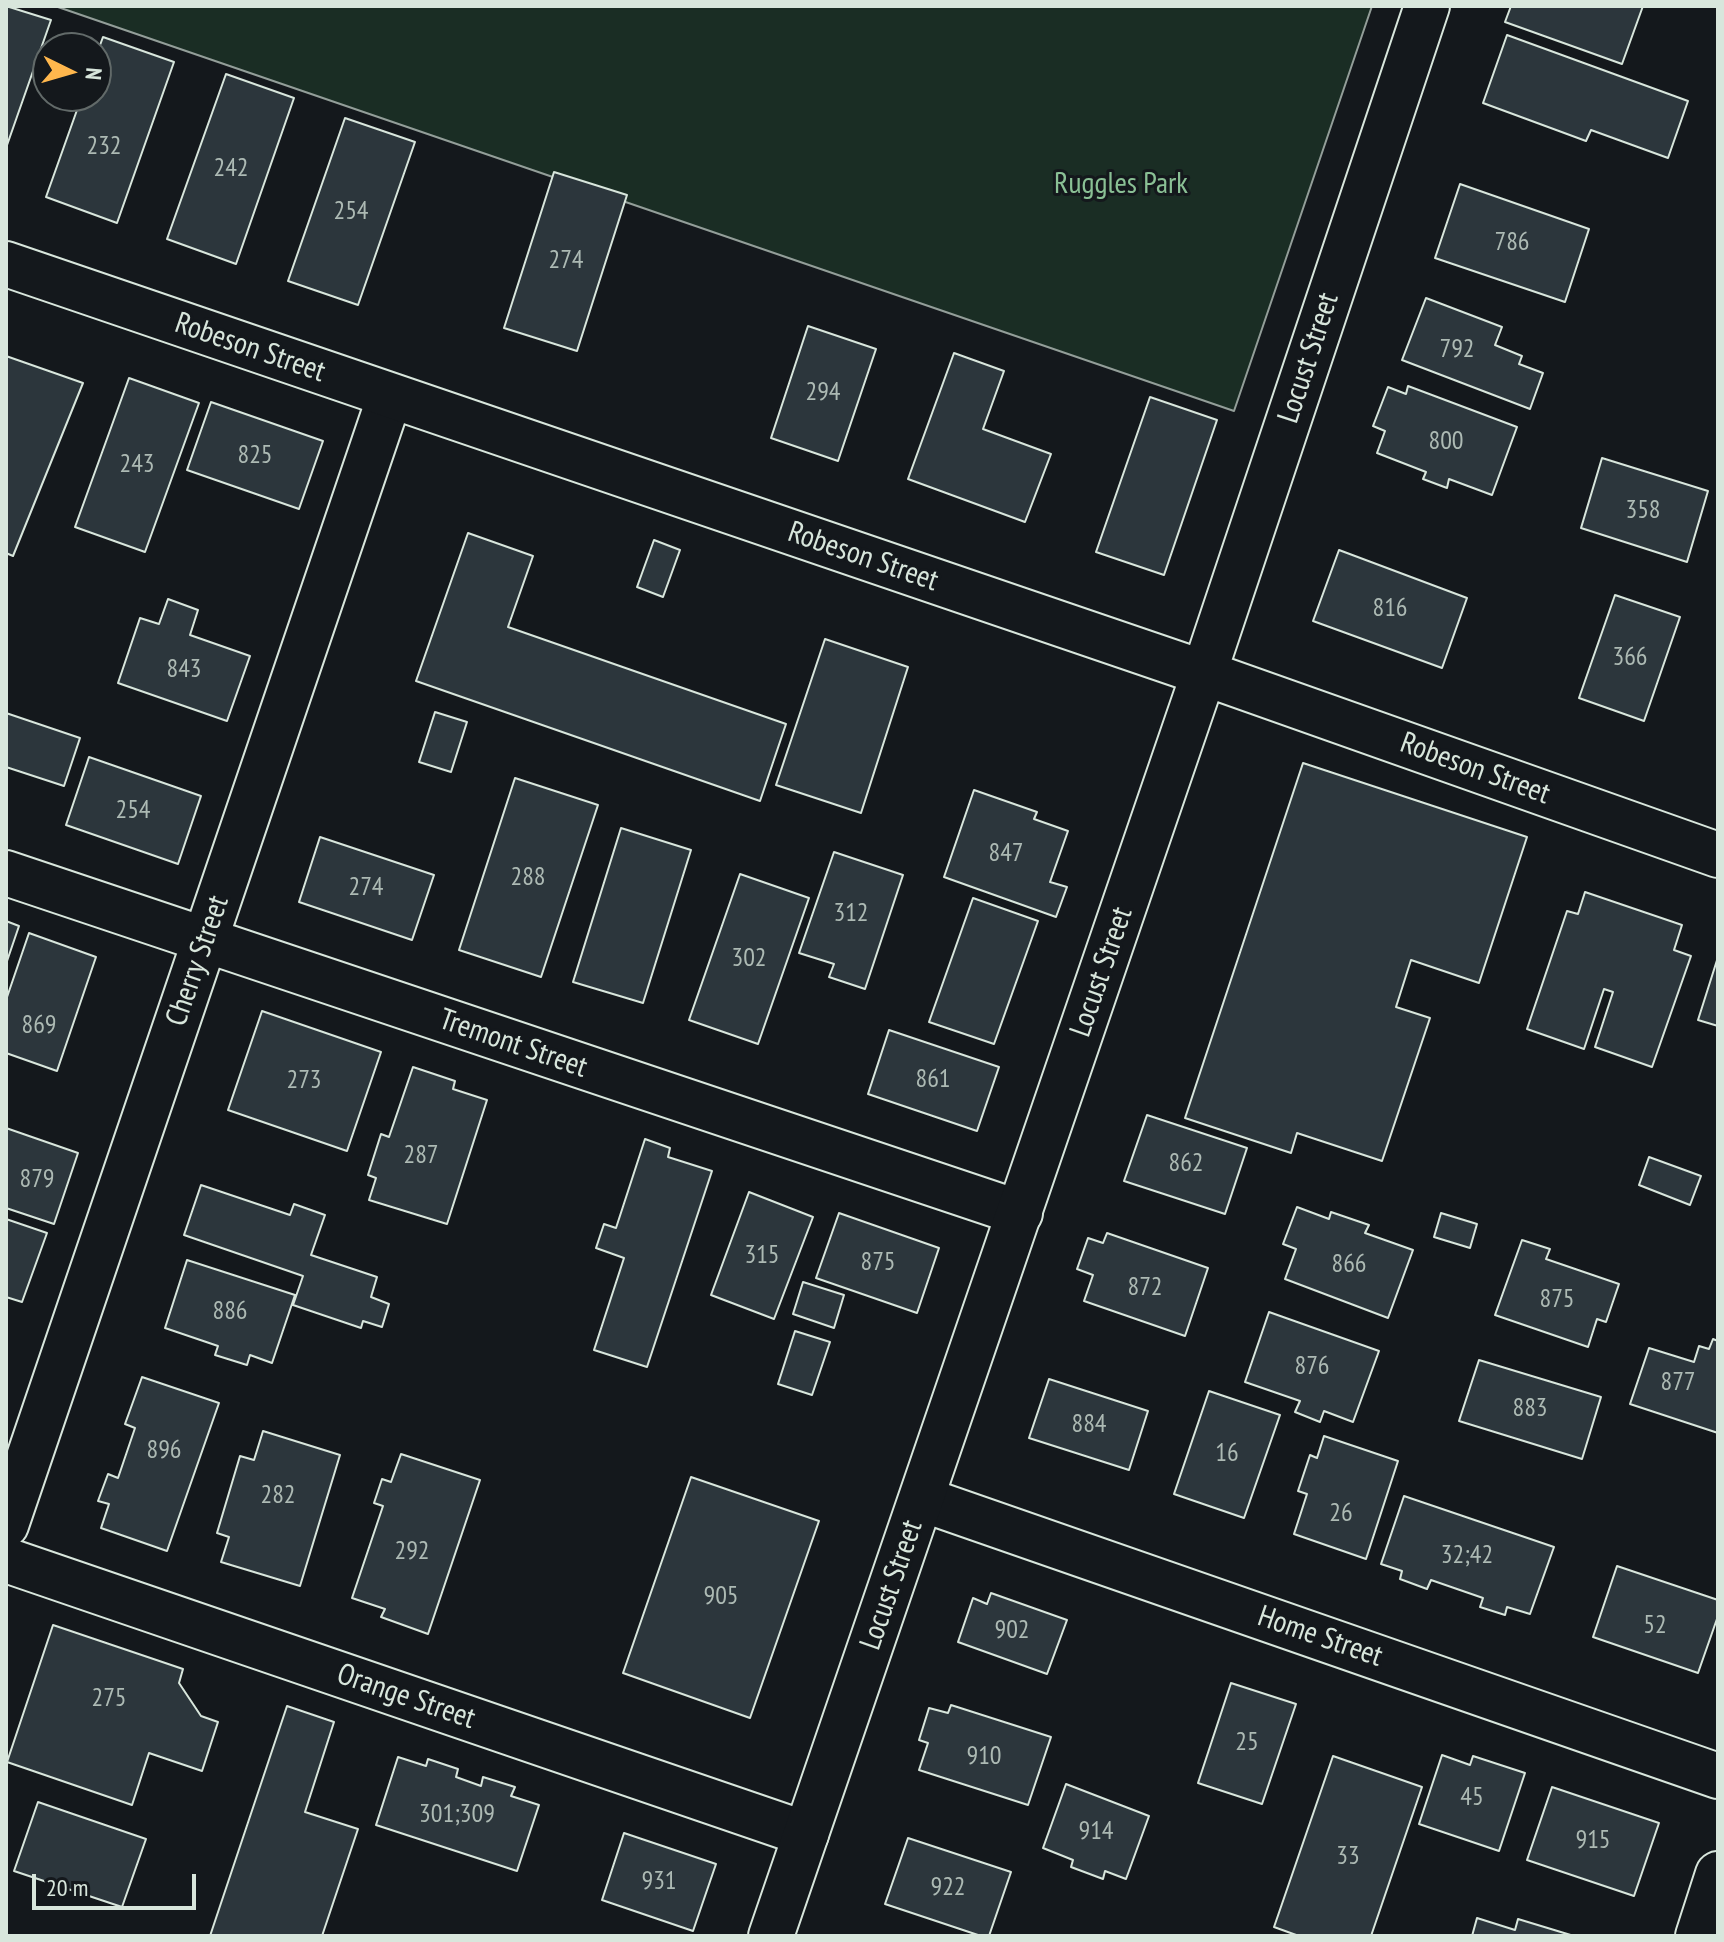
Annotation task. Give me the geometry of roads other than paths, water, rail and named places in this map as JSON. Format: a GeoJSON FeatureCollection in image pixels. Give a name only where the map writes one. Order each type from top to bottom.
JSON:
{"type":"FeatureCollection","features":[{"type":"Feature","properties":{"kind":"street","name":"Locust Street"},"geometry":{"type":"LineString","coordinates":[[771,1936],[1204,673],[1427,6]]}},
{"type":"Feature","properties":{"kind":"street","name":"Robeson Street"},"geometry":{"type":"LineString","coordinates":[[6,264],[1204,673],[1718,855]]}},
{"type":"Feature","properties":{"kind":"street","name":"Cherry Street"},"geometry":{"type":"LineString","coordinates":[[6,1525],[390,396]]}},
{"type":"Feature","properties":{"kind":"street","name":"Tremont Street"},"geometry":{"type":"LineString","coordinates":[[6,873],[1020,1213]]}},
{"type":"Feature","properties":{"kind":"street","name":"Home Street"},"geometry":{"type":"LineString","coordinates":[[922,1499],[1718,1776]]}},
{"type":"Feature","properties":{"kind":"street","name":"Orange Street"},"geometry":{"type":"LineString","coordinates":[[6,1560],[806,1834]]}},
{"type":"Feature","properties":{"kind":"street"},"geometry":{"type":"LineString","coordinates":[[1698,1936],[1718,1874]]}},
{"type":"Feature","properties":{"kind":"park label","name":"Ruggles Park"},"geometry":{"type":"Point","coordinates":[1121,184]}}]}
